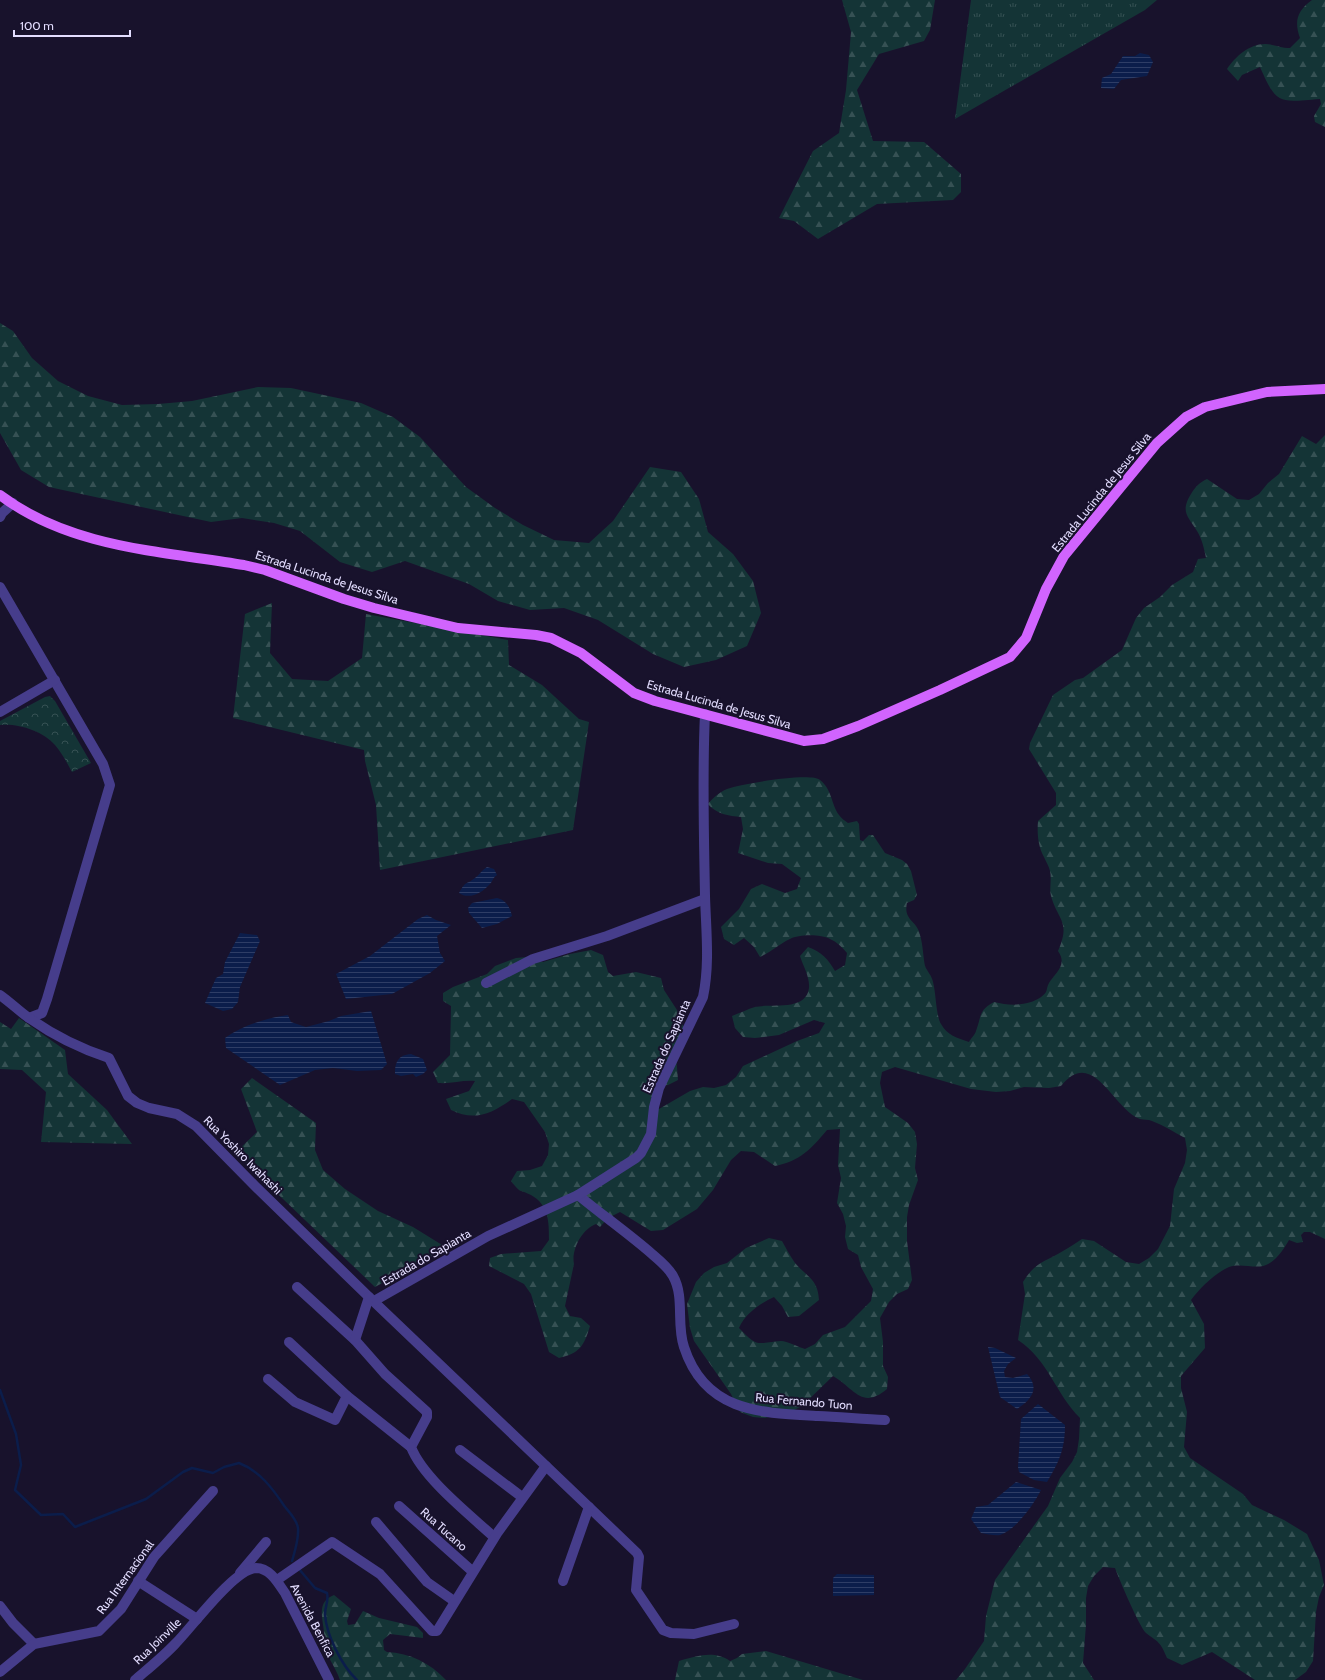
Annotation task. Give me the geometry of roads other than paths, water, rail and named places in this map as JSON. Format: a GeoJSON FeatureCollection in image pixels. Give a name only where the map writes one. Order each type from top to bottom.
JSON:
{"type":"FeatureCollection","features":[{"type":"Feature","properties":{"kind":"main road","name":"Estrada Lucinda de Jesus Silva"},"geometry":{"type":"LineString","coordinates":[[0,495],[26,512],[65,530],[104,543],[244,565],[264,570],[344,599],[374,608],[458,628],[536,635],[551,638],[581,653],[634,693],[804,741],[823,739],[940,690],[1010,657],[1026,638],[1046,589],[1064,556],[1157,442],[1181,421],[1205,407],[1267,392],[1325,389]]}},
{"type":"Feature","properties":{"kind":"street"},"geometry":{"type":"LineString","coordinates":[[0,517],[2,513],[13,503]]}},
{"type":"Feature","properties":{"kind":"street"},"geometry":{"type":"LineString","coordinates":[[0,587],[103,764],[110,785],[47,1000],[42,1013],[29,1018]]}},
{"type":"Feature","properties":{"kind":"street"},"geometry":{"type":"LineString","coordinates":[[0,712],[55,680]]}},
{"type":"Feature","properties":{"kind":"street","name":"Estrada do Sapianta"},"geometry":{"type":"LineString","coordinates":[[372,1299],[488,1236],[578,1195],[636,1158],[646,1145],[651,1134],[654,1107],[659,1088],[702,996],[706,982],[703,755],[705,714]]}},
{"type":"Feature","properties":{"kind":"street"},"geometry":{"type":"LineString","coordinates":[[486,983],[533,959],[607,936],[705,899]]}},
{"type":"Feature","properties":{"kind":"street","name":"Rua Yoshiro Iwahashi"},"geometry":{"type":"LineString","coordinates":[[0,995],[29,1018],[74,1044],[109,1058],[128,1096],[137,1103],[149,1108],[177,1114],[196,1126],[309,1239]]}},
{"type":"Feature","properties":{"kind":"street","name":"Rua Fernando Tuon"},"geometry":{"type":"LineString","coordinates":[[578,1195],[638,1241],[670,1271],[678,1289],[681,1338],[691,1366],[708,1388],[716,1394],[737,1406],[754,1410],[790,1414],[885,1420]]}},
{"type":"Feature","properties":{"kind":"street","name":"Estrada do Sapianta"},"geometry":{"type":"LineString","coordinates":[[309,1239],[639,1555],[636,1590],[663,1630],[671,1633],[694,1634],[734,1624]]}},
{"type":"Feature","properties":{"kind":"street"},"geometry":{"type":"LineString","coordinates":[[297,1287],[355,1340],[385,1374],[427,1412],[427,1417],[411,1446]]}},
{"type":"Feature","properties":{"kind":"street"},"geometry":{"type":"LineString","coordinates":[[355,1340],[372,1299]]}},
{"type":"Feature","properties":{"kind":"street"},"geometry":{"type":"LineString","coordinates":[[289,1342],[347,1396],[411,1446],[414,1455],[434,1480],[494,1537]]}},
{"type":"Feature","properties":{"kind":"street"},"geometry":{"type":"LineString","coordinates":[[268,1378],[295,1402],[335,1420],[347,1396]]}},
{"type":"Feature","properties":{"kind":"street"},"geometry":{"type":"LineString","coordinates":[[460,1450],[522,1497]]}},
{"type":"Feature","properties":{"kind":"street"},"geometry":{"type":"LineString","coordinates":[[277,1580],[332,1542],[378,1572],[432,1631],[437,1631],[494,1537],[546,1466]]}},
{"type":"Feature","properties":{"kind":"street","name":"Rua Internacional"},"geometry":{"type":"LineString","coordinates":[[0,1672],[34,1644],[99,1631],[121,1609],[154,1557],[213,1491]]}},
{"type":"Feature","properties":{"kind":"street","name":"Rua Tucano"},"geometry":{"type":"LineString","coordinates":[[399,1506],[472,1571]]}},
{"type":"Feature","properties":{"kind":"street"},"geometry":{"type":"LineString","coordinates":[[563,1582],[589,1507]]}},
{"type":"Feature","properties":{"kind":"street"},"geometry":{"type":"LineString","coordinates":[[376,1522],[427,1582],[454,1601]]}},
{"type":"Feature","properties":{"kind":"street"},"geometry":{"type":"LineString","coordinates":[[232,1582],[266,1542]]}},
{"type":"Feature","properties":{"kind":"street","name":"Avenida Benfica"},"geometry":{"type":"LineString","coordinates":[[197,1619],[232,1582],[247,1571],[256,1568],[265,1570],[277,1580],[285,1593],[329,1680]]}},
{"type":"Feature","properties":{"kind":"street"},"geometry":{"type":"LineString","coordinates":[[138,1581],[197,1619]]}},
{"type":"Feature","properties":{"kind":"street"},"geometry":{"type":"LineString","coordinates":[[0,1606],[13,1623],[34,1644]]}},
{"type":"Feature","properties":{"kind":"street","name":"Rua Joinville"},"geometry":{"type":"LineString","coordinates":[[135,1680],[177,1643],[197,1619]]}},
{"type":"Feature","properties":{"kind":"water"},"geometry":{"type":"Polygon","coordinates":[[[1140,53],[1149,55],[1153,62],[1147,76],[1121,80],[1114,89],[1101,88],[1102,78],[1111,74],[1123,56],[1135,56],[1140,53]]]}},
{"type":"Feature","properties":{"kind":"water"},"geometry":{"type":"Polygon","coordinates":[[[487,867],[494,869],[497,875],[486,888],[471,896],[459,893],[465,884],[475,878],[487,867]]]}},
{"type":"Feature","properties":{"kind":"water"},"geometry":{"type":"Polygon","coordinates":[[[497,898],[503,900],[507,904],[512,916],[497,924],[482,928],[469,913],[468,908],[472,903],[497,898]]]}},
{"type":"Feature","properties":{"kind":"water"},"geometry":{"type":"Polygon","coordinates":[[[427,915],[451,925],[437,936],[440,953],[445,961],[430,973],[392,994],[346,999],[336,974],[370,956],[418,919],[427,915]]]}},
{"type":"Feature","properties":{"kind":"water"},"geometry":{"type":"Polygon","coordinates":[[[240,933],[257,935],[260,941],[240,987],[238,1002],[232,1009],[223,1011],[205,1003],[216,978],[223,974],[225,962],[240,933]]]}},
{"type":"Feature","properties":{"kind":"water"},"geometry":{"type":"Polygon","coordinates":[[[371,1011],[387,1064],[381,1070],[357,1071],[333,1068],[315,1070],[280,1085],[226,1048],[225,1038],[232,1033],[255,1023],[272,1018],[288,1015],[291,1022],[306,1027],[341,1016],[371,1011]]]}},
{"type":"Feature","properties":{"kind":"water"},"geometry":{"type":"Polygon","coordinates":[[[411,1054],[423,1059],[427,1070],[423,1074],[416,1077],[413,1074],[401,1076],[395,1074],[398,1060],[403,1056],[411,1054]]]}},
{"type":"Feature","properties":{"kind":"water"},"geometry":{"type":"Polygon","coordinates":[[[988,1347],[995,1348],[1016,1358],[1008,1364],[1004,1371],[1005,1377],[1013,1378],[1027,1374],[1031,1379],[1033,1385],[1032,1394],[1026,1402],[1017,1409],[1000,1397],[988,1347]]]}},
{"type":"Feature","properties":{"kind":"water"},"geometry":{"type":"Polygon","coordinates":[[[1038,1404],[1065,1425],[1064,1441],[1060,1455],[1047,1482],[1034,1480],[1019,1472],[1018,1467],[1021,1419],[1038,1404]]]}},
{"type":"Feature","properties":{"kind":"water"},"geometry":{"type":"Polygon","coordinates":[[[1016,1482],[1041,1490],[1024,1516],[1012,1528],[1000,1535],[981,1533],[971,1519],[976,1507],[988,1505],[1016,1482]]]}},
{"type":"Feature","properties":{"kind":"water"},"geometry":{"type":"Polygon","coordinates":[[[837,1574],[874,1575],[874,1595],[833,1596],[833,1578],[837,1574]]]}},
{"type":"Feature","properties":{"kind":"waterway"},"geometry":{"type":"LineString","coordinates":[[0,1390],[16,1434],[21,1465],[15,1490],[41,1515],[63,1514],[75,1527],[146,1499],[183,1472],[192,1468],[213,1473],[224,1467],[239,1463],[247,1466],[260,1476],[295,1519],[298,1528],[298,1536],[292,1561]]}},
{"type":"Feature","properties":{"kind":"waterway"},"geometry":{"type":"LineString","coordinates":[[299,1569],[315,1588],[327,1593],[328,1599],[325,1614],[328,1631],[341,1659],[357,1680]]}}]}
